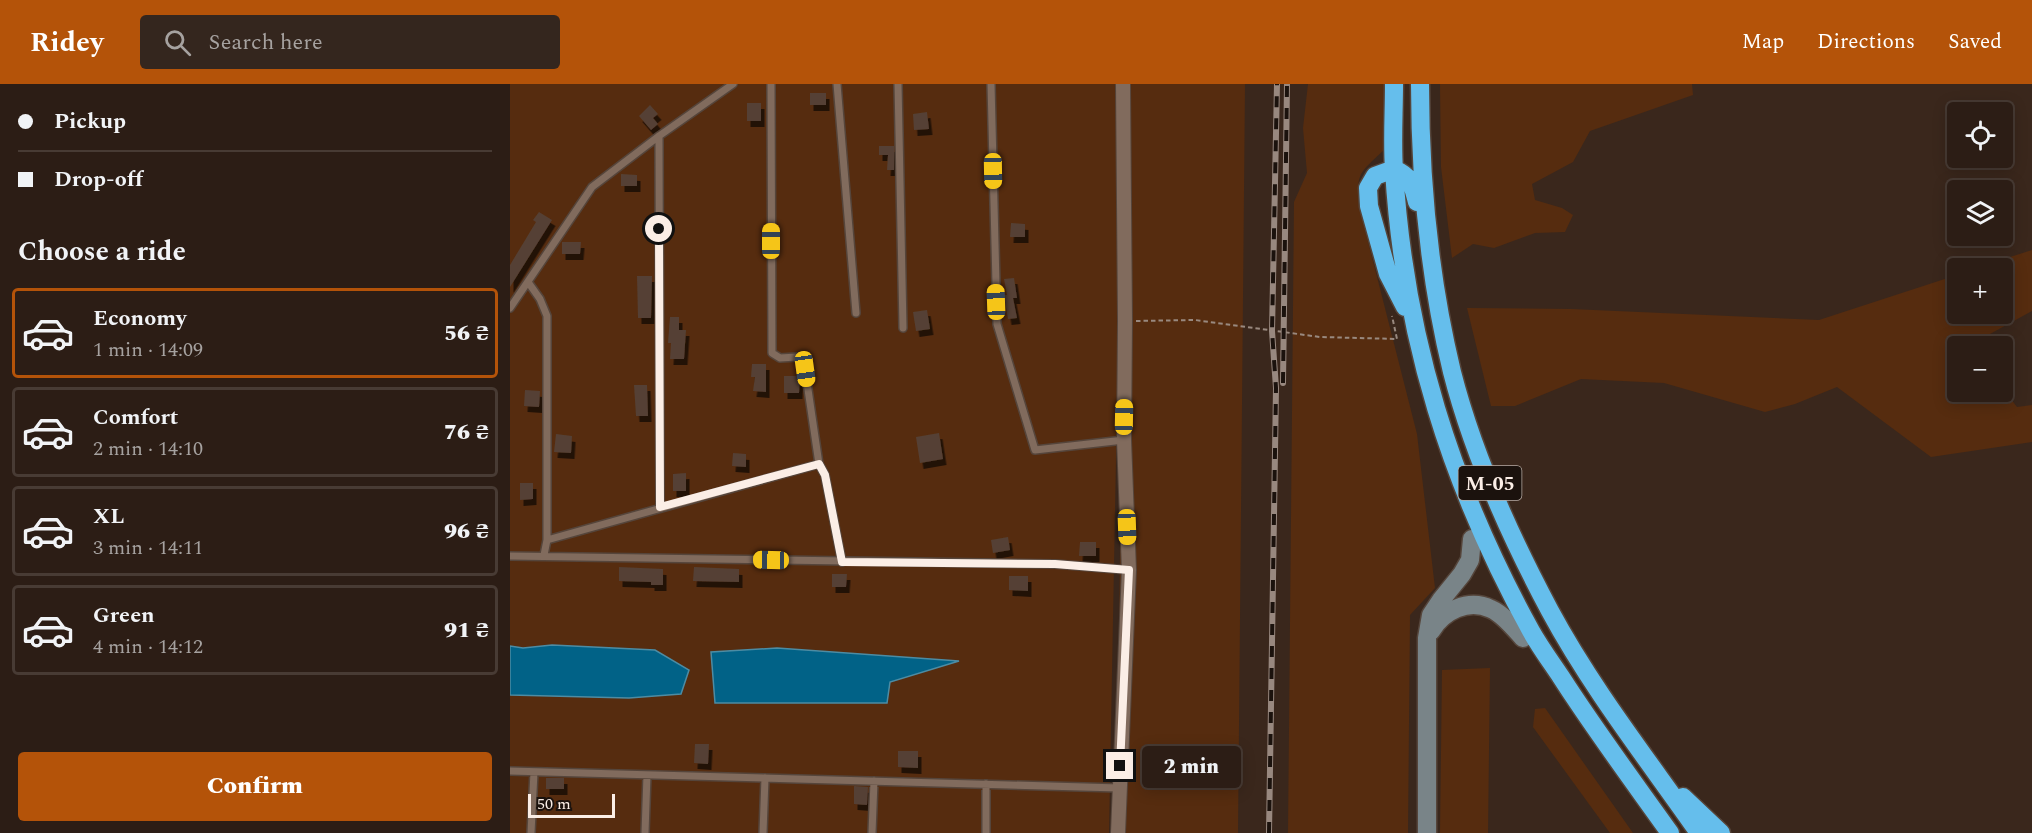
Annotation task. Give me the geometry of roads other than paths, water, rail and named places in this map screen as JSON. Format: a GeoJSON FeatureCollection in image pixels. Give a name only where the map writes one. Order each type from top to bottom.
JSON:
{"type":"FeatureCollection","features":[{"type":"Feature","properties":{"kind":"highway","name":"М-05"},"geometry":{"type":"LineString","coordinates":[[1394,84],[1394,169],[1406,283],[1413,324],[1452,461],[1487,544],[1532,633],[1582,710],[1670,833]]}},
{"type":"Feature","properties":{"kind":"highway","name":"М-05"},"geometry":{"type":"LineString","coordinates":[[1420,84],[1420,154],[1431,260],[1452,373],[1472,438],[1502,511],[1550,611],[1591,679],[1699,833]]}},
{"type":"Feature","properties":{"kind":"highway"},"geometry":{"type":"LineString","coordinates":[[1413,324],[1388,274],[1369,206],[1368,188],[1375,176],[1394,169],[1406,174],[1412,183],[1431,260]]}},
{"type":"Feature","properties":{"kind":"highway"},"geometry":{"type":"LineString","coordinates":[[1452,461],[1456,499],[1472,539],[1523,638],[1544,673],[1582,710]]}},
{"type":"Feature","properties":{"kind":"highway"},"geometry":{"type":"LineString","coordinates":[[1653,768],[1721,833]]}},
{"type":"Feature","properties":{"kind":"street"},"geometry":{"type":"LineString","coordinates":[[1118,833],[1129,570],[1124,440],[1123,84]]}},
{"type":"Feature","properties":{"kind":"street"},"geometry":{"type":"LineString","coordinates":[[1427,833],[1427,638],[1431,615],[1470,561],[1472,539]]}},
{"type":"Feature","properties":{"kind":"street"},"geometry":{"type":"LineString","coordinates":[[1427,638],[1437,621],[1450,611],[1464,605],[1491,609],[1523,638]]}},
{"type":"Feature","properties":{"kind":"lane"},"geometry":{"type":"LineString","coordinates":[[510,308],[592,187],[733,84]]}},
{"type":"Feature","properties":{"kind":"lane"},"geometry":{"type":"LineString","coordinates":[[771,84],[772,353],[780,358],[797,357],[805,369],[819,464],[825,475],[842,562]]}},
{"type":"Feature","properties":{"kind":"lane"},"geometry":{"type":"LineString","coordinates":[[837,84],[856,313]]}},
{"type":"Feature","properties":{"kind":"lane"},"geometry":{"type":"LineString","coordinates":[[898,84],[903,328]]}},
{"type":"Feature","properties":{"kind":"lane"},"geometry":{"type":"LineString","coordinates":[[992,84],[997,324],[1035,450],[1124,440]]}},
{"type":"Feature","properties":{"kind":"lane"},"geometry":{"type":"LineString","coordinates":[[659,136],[660,507]]}},
{"type":"Feature","properties":{"kind":"lane"},"geometry":{"type":"LineString","coordinates":[[528,282],[540,298],[547,316],[548,540],[544,555]]}},
{"type":"Feature","properties":{"kind":"lane"},"geometry":{"type":"LineString","coordinates":[[548,540],[819,464]]}},
{"type":"Feature","properties":{"kind":"lane"},"geometry":{"type":"LineString","coordinates":[[510,556],[1055,564],[1129,570]]}},
{"type":"Feature","properties":{"kind":"lane"},"geometry":{"type":"LineString","coordinates":[[510,771],[1119,788]]}},
{"type":"Feature","properties":{"kind":"lane"},"geometry":{"type":"LineString","coordinates":[[531,833],[534,772]]}},
{"type":"Feature","properties":{"kind":"lane"},"geometry":{"type":"LineString","coordinates":[[645,833],[647,775]]}},
{"type":"Feature","properties":{"kind":"lane"},"geometry":{"type":"LineString","coordinates":[[763,833],[765,778]]}},
{"type":"Feature","properties":{"kind":"lane"},"geometry":{"type":"LineString","coordinates":[[872,833],[874,781]]}},
{"type":"Feature","properties":{"kind":"lane"},"geometry":{"type":"LineString","coordinates":[[986,784],[986,833]]}},
{"type":"Feature","properties":{"kind":"water"},"geometry":{"type":"Polygon","coordinates":[[[552,645],[655,650],[689,670],[681,694],[629,698],[510,695],[510,646],[523,648],[552,645]]]}},
{"type":"Feature","properties":{"kind":"water"},"geometry":{"type":"Polygon","coordinates":[[[777,648],[959,661],[890,682],[887,703],[715,703],[711,652],[777,648]]]}},
{"type":"Feature","properties":{"kind":"railway"},"geometry":{"type":"LineString","coordinates":[[1269,833],[1276,388],[1272,331],[1277,84]]}},
{"type":"Feature","properties":{"kind":"railway"},"geometry":{"type":"LineString","coordinates":[[1283,383],[1287,84]]}}]}
